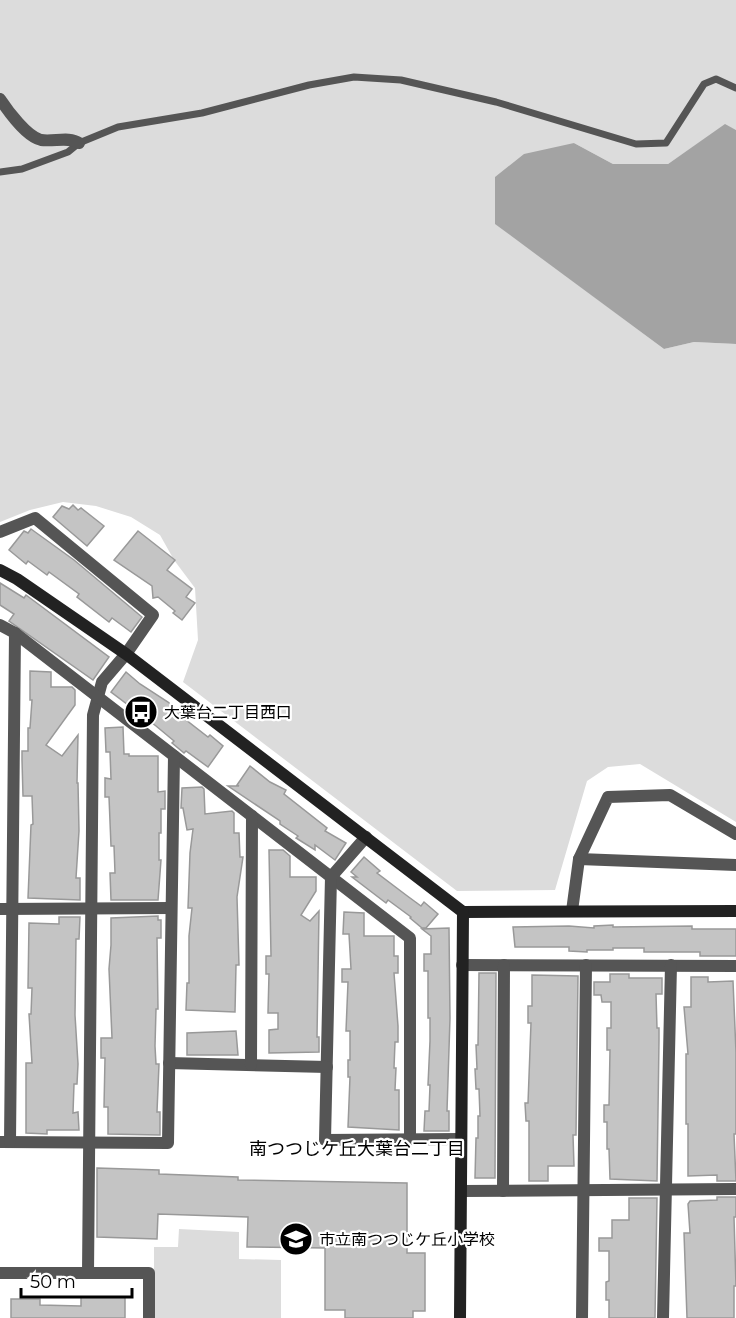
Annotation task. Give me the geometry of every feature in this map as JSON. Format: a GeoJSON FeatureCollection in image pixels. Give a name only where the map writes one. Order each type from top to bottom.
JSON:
{"type":"FeatureCollection","features":[{"type":"Feature","properties":{"kind":"street"},"geometry":{"type":"LineString","coordinates":[[0,99],[28,133],[39,140],[74,140],[79,143]]}},
{"type":"Feature","properties":{"kind":"street"},"geometry":{"type":"LineString","coordinates":[[0,532],[35,518],[153,615],[126,654],[102,682],[93,715],[88,1273]]}},
{"type":"Feature","properties":{"kind":"street"},"geometry":{"type":"LineString","coordinates":[[0,570],[17,579],[126,654],[463,912],[736,911]]}},
{"type":"Feature","properties":{"kind":"street"},"geometry":{"type":"LineString","coordinates":[[0,625],[15,633],[410,938],[410,1139]]}},
{"type":"Feature","properties":{"kind":"street"},"geometry":{"type":"LineString","coordinates":[[15,633],[6,909],[5,1142],[168,1143],[174,756]]}},
{"type":"Feature","properties":{"kind":"street"},"geometry":{"type":"LineString","coordinates":[[572,910],[579,859],[608,797],[670,795],[736,834]]}},
{"type":"Feature","properties":{"kind":"street"},"geometry":{"type":"LineString","coordinates":[[251,1065],[252,816]]}},
{"type":"Feature","properties":{"kind":"street"},"geometry":{"type":"LineString","coordinates":[[366,837],[331,876],[326,1140],[461,1138]]}},
{"type":"Feature","properties":{"kind":"street"},"geometry":{"type":"LineString","coordinates":[[579,859],[736,865]]}},
{"type":"Feature","properties":{"kind":"street"},"geometry":{"type":"LineString","coordinates":[[6,909],[171,908]]}},
{"type":"Feature","properties":{"kind":"street"},"geometry":{"type":"LineString","coordinates":[[460,1318],[463,912]]}},
{"type":"Feature","properties":{"kind":"street"},"geometry":{"type":"LineString","coordinates":[[462,965],[736,966]]}},
{"type":"Feature","properties":{"kind":"street"},"geometry":{"type":"LineString","coordinates":[[502,1191],[504,965]]}},
{"type":"Feature","properties":{"kind":"street"},"geometry":{"type":"LineString","coordinates":[[582,1318],[586,965]]}},
{"type":"Feature","properties":{"kind":"street"},"geometry":{"type":"LineString","coordinates":[[663,1318],[671,966]]}},
{"type":"Feature","properties":{"kind":"street"},"geometry":{"type":"LineString","coordinates":[[170,1063],[327,1067]]}},
{"type":"Feature","properties":{"kind":"street"},"geometry":{"type":"LineString","coordinates":[[460,1191],[736,1189]]}},
{"type":"Feature","properties":{"kind":"street"},"geometry":{"type":"LineString","coordinates":[[0,1273],[149,1273],[149,1318]]}},
{"type":"Feature","properties":{"kind":"lane"},"geometry":{"type":"LineString","coordinates":[[0,172],[22,169],[68,152],[79,143],[118,127],[202,113],[309,85],[354,76],[401,80],[455,92],[636,144],[666,143],[704,84],[716,79],[736,88]]}},
{"type":"Feature","properties":{"kind":"shaded area"},"geometry":{"type":"Polygon","coordinates":[[[0,0],[736,0],[736,130],[725,125],[668,164],[613,164],[574,143],[495,223],[664,349],[694,342],[736,344],[736,822],[640,764],[608,767],[587,781],[555,890],[457,891],[183,682],[198,640],[195,588],[174,560],[160,535],[131,517],[96,506],[63,502],[30,510],[0,522],[0,0]]]}},
{"type":"Feature","properties":{"kind":"shaded area"},"geometry":{"type":"Polygon","coordinates":[[[725,124],[736,130],[736,344],[694,342],[664,349],[495,224],[495,177],[524,154],[574,143],[613,164],[668,164],[725,124]]]}},
{"type":"Feature","properties":{"kind":"shaded area"},"geometry":{"type":"Polygon","coordinates":[[[179,1229],[239,1232],[239,1259],[281,1260],[281,1318],[154,1318],[154,1247],[178,1247],[179,1229]]]}},
{"type":"Feature","properties":{"kind":"building"},"geometry":{"type":"Polygon","coordinates":[[[73,505],[78,510],[81,508],[104,526],[87,546],[53,517],[62,506],[69,509],[73,505]]]}},
{"type":"Feature","properties":{"kind":"building"},"geometry":{"type":"Polygon","coordinates":[[[31,529],[74,560],[142,617],[131,632],[112,618],[109,622],[77,597],[79,594],[49,572],[47,575],[28,561],[26,564],[9,550],[24,531],[28,533],[31,529]]]}},
{"type":"Feature","properties":{"kind":"building"},"geometry":{"type":"Polygon","coordinates":[[[138,531],[175,560],[167,570],[192,589],[186,597],[195,603],[182,620],[158,597],[153,598],[152,586],[114,560],[138,531]]]}},
{"type":"Feature","properties":{"kind":"building"},"geometry":{"type":"Polygon","coordinates":[[[0,583],[24,598],[26,595],[109,657],[93,680],[9,621],[14,614],[0,605],[0,583]]]}},
{"type":"Feature","properties":{"kind":"building"},"geometry":{"type":"Polygon","coordinates":[[[30,671],[51,672],[51,687],[72,687],[75,690],[75,705],[46,745],[62,756],[78,735],[79,831],[76,878],[80,878],[80,900],[28,898],[31,825],[33,824],[32,796],[23,796],[22,751],[28,751],[32,700],[30,700],[30,671]]]}},
{"type":"Feature","properties":{"kind":"building"},"geometry":{"type":"Polygon","coordinates":[[[126,672],[168,702],[182,714],[181,716],[208,737],[210,735],[223,746],[208,767],[186,751],[184,753],[172,743],[174,741],[111,692],[126,672]]]}},
{"type":"Feature","properties":{"kind":"building"},"geometry":{"type":"Polygon","coordinates":[[[123,727],[124,754],[158,756],[158,792],[165,791],[165,809],[161,809],[161,833],[159,833],[159,860],[161,860],[158,900],[111,900],[110,873],[115,873],[114,846],[111,846],[109,797],[105,797],[105,778],[111,779],[110,752],[106,752],[105,728],[123,727]]]}},
{"type":"Feature","properties":{"kind":"building"},"geometry":{"type":"Polygon","coordinates":[[[250,766],[270,782],[286,790],[284,794],[327,828],[325,831],[346,843],[335,860],[315,845],[315,850],[296,838],[298,836],[280,824],[280,821],[228,786],[239,786],[237,785],[250,766]]]}},
{"type":"Feature","properties":{"kind":"building"},"geometry":{"type":"Polygon","coordinates":[[[202,787],[205,814],[232,811],[234,813],[234,833],[239,833],[240,857],[243,857],[237,897],[239,965],[236,965],[235,1012],[186,1010],[192,908],[188,908],[190,853],[193,829],[187,830],[183,808],[181,808],[182,788],[202,787]]]}},
{"type":"Feature","properties":{"kind":"building"},"geometry":{"type":"Polygon","coordinates":[[[269,850],[283,850],[290,856],[290,877],[316,877],[316,891],[301,915],[310,921],[319,911],[317,1037],[319,1037],[319,1052],[269,1053],[269,1030],[278,1029],[278,1013],[268,1013],[269,974],[266,974],[266,956],[271,956],[269,850]]]}},
{"type":"Feature","properties":{"kind":"building"},"geometry":{"type":"Polygon","coordinates":[[[364,857],[380,871],[377,873],[421,906],[424,902],[438,914],[426,928],[422,928],[388,900],[386,903],[352,877],[357,877],[351,872],[364,857]]]}},
{"type":"Feature","properties":{"kind":"building"},"geometry":{"type":"Polygon","coordinates":[[[344,912],[364,913],[364,936],[394,936],[394,956],[398,956],[398,973],[394,973],[398,1042],[395,1042],[394,1068],[396,1068],[395,1090],[399,1090],[399,1130],[348,1127],[350,1031],[346,1031],[348,982],[342,982],[342,969],[351,969],[349,934],[343,934],[344,912]]]}},
{"type":"Feature","properties":{"kind":"building"},"geometry":{"type":"Polygon","coordinates":[[[158,916],[158,920],[161,920],[161,938],[157,938],[158,1009],[156,1009],[155,1046],[156,1064],[159,1064],[157,1112],[160,1112],[160,1135],[108,1134],[108,1107],[104,1107],[105,1058],[101,1058],[101,1038],[112,1038],[109,969],[111,918],[158,916]]]}},
{"type":"Feature","properties":{"kind":"building"},"geometry":{"type":"Polygon","coordinates":[[[59,917],[80,917],[79,939],[76,939],[75,1015],[78,1064],[77,1084],[74,1084],[73,1113],[78,1112],[79,1130],[47,1130],[47,1134],[26,1133],[26,1063],[32,1063],[29,1014],[31,1014],[32,988],[28,988],[29,923],[59,924],[59,917]]]}},
{"type":"Feature","properties":{"kind":"building"},"geometry":{"type":"Polygon","coordinates":[[[613,925],[613,927],[692,926],[692,929],[736,929],[736,956],[700,956],[700,952],[644,952],[644,948],[613,948],[613,950],[587,950],[587,952],[569,951],[569,947],[515,947],[513,927],[594,928],[594,926],[613,925]]]}},
{"type":"Feature","properties":{"kind":"building"},"geometry":{"type":"Polygon","coordinates":[[[449,928],[450,1018],[447,1111],[449,1111],[449,1131],[424,1131],[425,1111],[429,1111],[430,1018],[428,1018],[428,971],[424,971],[424,954],[431,954],[431,936],[422,929],[449,928]]]}},
{"type":"Feature","properties":{"kind":"building"},"geometry":{"type":"Polygon","coordinates":[[[479,973],[496,973],[495,1178],[475,1178],[476,1138],[478,1138],[478,1116],[480,1116],[479,1089],[476,1089],[475,1069],[477,1069],[476,1045],[478,1045],[479,973]]]}},
{"type":"Feature","properties":{"kind":"building"},"geometry":{"type":"Polygon","coordinates":[[[610,974],[629,974],[629,978],[662,978],[662,994],[656,994],[657,1028],[659,1028],[657,1181],[610,1179],[604,1105],[609,1105],[610,1050],[607,1050],[607,1028],[611,1028],[611,1002],[602,1002],[601,995],[594,995],[594,982],[610,982],[610,974]]]}},
{"type":"Feature","properties":{"kind":"building"},"geometry":{"type":"Polygon","coordinates":[[[532,975],[578,976],[574,1166],[548,1166],[548,1181],[529,1181],[529,1121],[526,1121],[525,1103],[528,1103],[531,1023],[528,1023],[528,1006],[532,1006],[532,975]]]}},
{"type":"Feature","properties":{"kind":"building"},"geometry":{"type":"Polygon","coordinates":[[[691,977],[708,977],[708,982],[733,981],[736,1052],[736,1134],[734,1134],[736,1181],[717,1181],[717,1175],[688,1176],[686,1054],[688,1054],[684,1007],[691,1007],[691,977]]]}},
{"type":"Feature","properties":{"kind":"building"},"geometry":{"type":"Polygon","coordinates":[[[236,1031],[238,1055],[187,1055],[187,1033],[236,1031]]]}},
{"type":"Feature","properties":{"kind":"building"},"geometry":{"type":"Polygon","coordinates":[[[97,1168],[159,1170],[159,1174],[238,1177],[238,1180],[407,1183],[407,1253],[425,1253],[425,1311],[413,1311],[413,1318],[345,1318],[345,1310],[325,1310],[325,1248],[247,1247],[248,1217],[158,1214],[157,1239],[97,1237],[97,1168]]]}},
{"type":"Feature","properties":{"kind":"building"},"geometry":{"type":"Polygon","coordinates":[[[717,1197],[736,1197],[734,1318],[687,1318],[684,1233],[690,1233],[688,1204],[690,1201],[717,1200],[717,1197]]]}},
{"type":"Feature","properties":{"kind":"building"},"geometry":{"type":"Polygon","coordinates":[[[629,1198],[657,1198],[655,1318],[609,1318],[606,1282],[609,1281],[609,1251],[599,1251],[599,1238],[612,1238],[612,1220],[629,1220],[629,1198]]]}},
{"type":"Feature","properties":{"kind":"building"},"geometry":{"type":"Polygon","coordinates":[[[81,1297],[125,1297],[125,1318],[11,1318],[11,1299],[40,1299],[40,1305],[81,1306],[81,1297]]]}},
{"type":"Feature","properties":{"kind":"place","name":"大葉台二丁目西口"},"geometry":{"type":"Point","coordinates":[141,712]}},
{"type":"Feature","properties":{"kind":"place","name":"市立南つつじケ丘小学校"},"geometry":{"type":"Point","coordinates":[296,1239]}},
{"type":"Feature","properties":{"kind":"district","name":"南つつじケ丘大葉台二丁目"},"geometry":{"type":"Point","coordinates":[357,1149]}}]}
